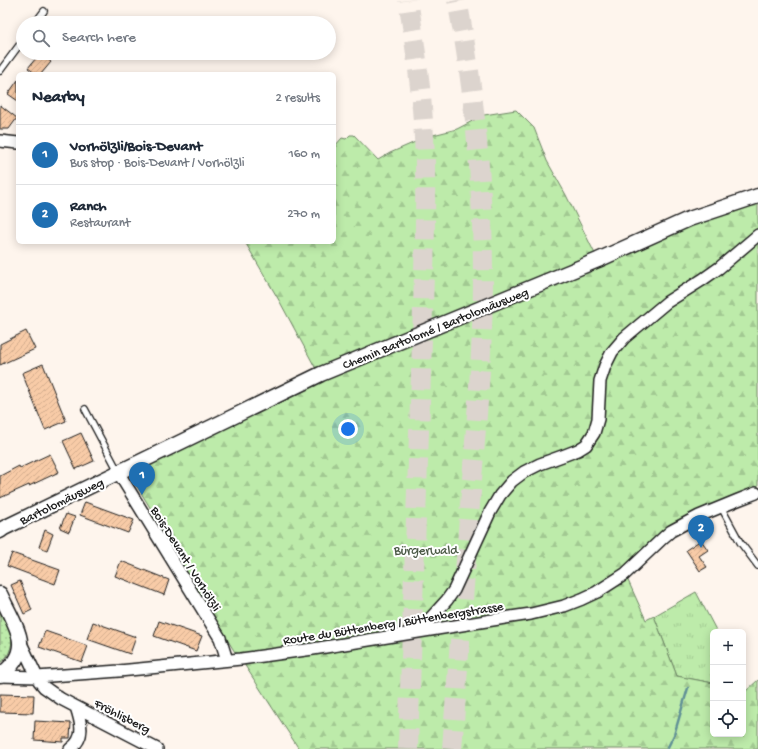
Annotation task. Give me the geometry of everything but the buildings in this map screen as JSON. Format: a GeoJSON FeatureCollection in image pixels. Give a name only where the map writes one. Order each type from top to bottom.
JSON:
{"type":"FeatureCollection","features":[{"type":"Feature","properties":{"kind":"street"},"geometry":{"type":"LineString","coordinates":[[0,141],[16,143]]}},
{"type":"Feature","properties":{"kind":"street","name":"Chemin Bartolomé / Bartolomäusweg"},"geometry":{"type":"LineString","coordinates":[[118,472],[321,374],[598,260],[690,219],[758,196]]}},
{"type":"Feature","properties":{"kind":"street"},"geometry":{"type":"LineString","coordinates":[[409,633],[427,622],[454,590],[490,512],[500,495],[512,481],[524,472],[540,464],[578,450],[586,445],[594,433],[598,419],[600,381],[605,366],[612,352],[624,338],[666,302],[719,268],[758,235]]}},
{"type":"Feature","properties":{"kind":"street","name":"Bartolomäusweg"},"geometry":{"type":"LineString","coordinates":[[2,527],[118,472]]}},
{"type":"Feature","properties":{"kind":"street","name":"Bois-Devant / Vorhölzli"},"geometry":{"type":"LineString","coordinates":[[118,472],[220,638],[227,660]]}},
{"type":"Feature","properties":{"kind":"street","name":"Route du Büttenberg / Büttenbergstrasse"},"geometry":{"type":"LineString","coordinates":[[0,676],[37,676],[119,671],[227,660],[313,649],[531,614],[564,606],[597,592],[625,574],[671,531],[699,516],[757,494]]}},
{"type":"Feature","properties":{"kind":"street"},"geometry":{"type":"LineString","coordinates":[[0,594],[37,676]]}},
{"type":"Feature","properties":{"kind":"street"},"geometry":{"type":"LineString","coordinates":[[0,676],[13,664],[19,651],[20,641]]}},
{"type":"Feature","properties":{"kind":"street","name":"Fröhlisberg"},"geometry":{"type":"LineString","coordinates":[[37,676],[44,687],[61,699],[157,749]]}},
{"type":"Feature","properties":{"kind":"street","name":"Fröhlisberg"},"geometry":{"type":"LineString","coordinates":[[70,749],[79,739],[81,729],[80,719],[76,707]]}},
{"type":"Feature","properties":{"kind":"lane"},"geometry":{"type":"LineString","coordinates":[[41,16],[44,11]]}},
{"type":"Feature","properties":{"kind":"lane"},"geometry":{"type":"LineString","coordinates":[[0,71],[16,49]]}},
{"type":"Feature","properties":{"kind":"lane","name":"Bois-Devant / Vorhölzli"},"geometry":{"type":"LineString","coordinates":[[85,409],[118,472]]}},
{"type":"Feature","properties":{"kind":"lane"},"geometry":{"type":"LineString","coordinates":[[721,507],[740,542],[758,566]]}},
{"type":"Feature","properties":{"kind":"green space","name":"Bürgerwald"},"geometry":{"type":"Polygon","coordinates":[[[516,110],[534,128],[547,161],[566,195],[598,260],[758,196],[758,493],[682,525],[625,574],[646,620],[654,616],[677,676],[710,682],[710,737],[746,737],[746,691],[758,680],[758,749],[299,749],[236,654],[152,515],[154,514],[135,483],[138,481],[131,469],[316,369],[280,302],[246,244],[336,244],[336,145],[342,138],[346,139],[350,135],[354,135],[378,160],[390,153],[429,136],[457,129],[484,115],[516,110]]]}},
{"type":"Feature","properties":{"kind":"green space"},"geometry":{"type":"Polygon","coordinates":[[[696,592],[715,629],[710,629],[710,682],[677,676],[654,616],[696,592]]]}},
{"type":"Feature","properties":{"kind":"green space"},"geometry":{"type":"Polygon","coordinates":[[[0,607],[9,625],[12,640],[9,653],[0,663],[0,607]]]}},
{"type":"Feature","properties":{"kind":"waterway"},"geometry":{"type":"LineString","coordinates":[[667,749],[674,735],[688,688]]}},
{"type":"Feature","properties":{"kind":"tunnel"},"geometry":{"type":"LineString","coordinates":[[408,0],[422,103],[425,243],[408,749]]}},
{"type":"Feature","properties":{"kind":"tunnel"},"geometry":{"type":"LineString","coordinates":[[452,749],[480,378],[483,311],[483,243],[480,173],[469,69],[457,0]]}},
{"type":"Feature","properties":{"kind":"place","name":"Vorhölzli/Bois-Devant"},"geometry":{"type":"Point","coordinates":[142,495]}},
{"type":"Feature","properties":{"kind":"place","name":"Ranch"},"geometry":{"type":"Point","coordinates":[701,548]}}]}
